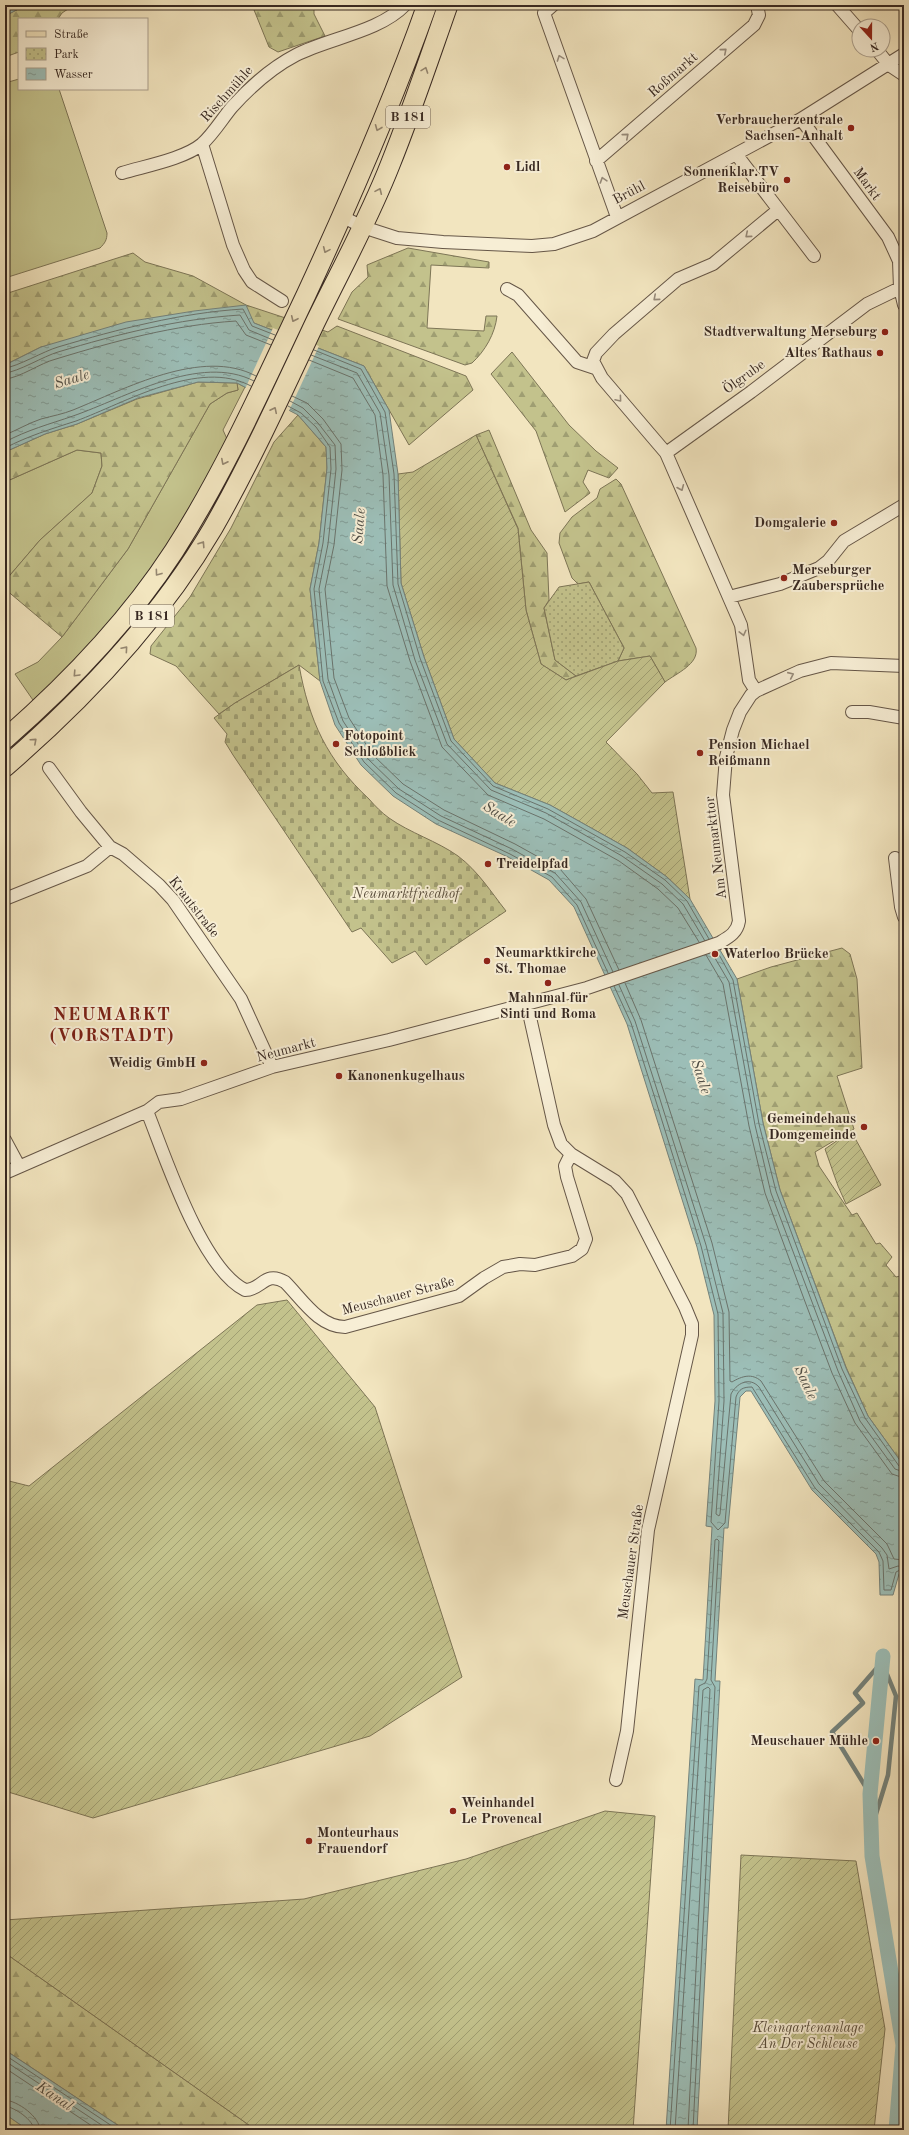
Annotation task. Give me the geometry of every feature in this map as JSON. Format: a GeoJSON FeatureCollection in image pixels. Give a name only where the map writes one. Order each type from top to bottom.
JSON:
{"type":"FeatureCollection","features":[{"type":"Feature","properties":{"kind":"main road","name":"B 181"},"geometry":{"type":"LineString","coordinates":[[5,739],[67,683],[115,629],[173,552],[193,520],[242,427],[311,284],[341,216],[427,5]]}},
{"type":"Feature","properties":{"kind":"main road","name":"B 181"},"geometry":{"type":"LineString","coordinates":[[5,767],[64,714],[98,680],[162,603],[213,528],[261,436],[363,227],[392,159],[448,5]]}},
{"type":"Feature","properties":{"kind":"street","name":"Rischmühle"},"geometry":{"type":"LineString","coordinates":[[122,173],[173,158],[202,144],[233,106],[267,73],[314,47],[380,22],[399,11],[405,5]]}},
{"type":"Feature","properties":{"kind":"street"},"geometry":{"type":"LineString","coordinates":[[553,5],[544,13],[616,217]]}},
{"type":"Feature","properties":{"kind":"street","name":"Roßmarkt"},"geometry":{"type":"LineString","coordinates":[[596,161],[754,25],[759,15],[757,5]]}},
{"type":"Feature","properties":{"kind":"street"},"geometry":{"type":"LineString","coordinates":[[837,5],[851,21]]}},
{"type":"Feature","properties":{"kind":"street","name":"Brühl"},"geometry":{"type":"LineString","coordinates":[[341,216],[363,227],[404,240],[532,246],[554,244],[575,238],[593,231],[616,217],[801,119],[889,65],[904,54]]}},
{"type":"Feature","properties":{"kind":"street"},"geometry":{"type":"LineString","coordinates":[[883,58],[889,65],[904,75]]}},
{"type":"Feature","properties":{"kind":"street","name":"Markt"},"geometry":{"type":"LineString","coordinates":[[801,119],[888,237],[902,269],[900,288],[904,305]]}},
{"type":"Feature","properties":{"kind":"street","name":"Rischmühle"},"geometry":{"type":"LineString","coordinates":[[202,144],[233,245],[244,270],[252,282],[282,301]]}},
{"type":"Feature","properties":{"kind":"street"},"geometry":{"type":"LineString","coordinates":[[736,154],[814,256]]}},
{"type":"Feature","properties":{"kind":"street"},"geometry":{"type":"LineString","coordinates":[[778,210],[705,269],[686,274],[678,279],[596,353],[593,361],[595,368],[666,453],[729,597],[744,638],[749,680],[756,691],[800,671],[831,663],[904,666]]}},
{"type":"Feature","properties":{"kind":"street","name":"Ölgrube"},"geometry":{"type":"LineString","coordinates":[[666,453],[751,392],[841,322],[867,304],[900,288]]}},
{"type":"Feature","properties":{"kind":"street"},"geometry":{"type":"LineString","coordinates":[[507,289],[518,295],[577,362],[595,368]]}},
{"type":"Feature","properties":{"kind":"street"},"geometry":{"type":"LineString","coordinates":[[729,597],[780,584],[819,568],[828,561],[844,540],[904,505]]}},
{"type":"Feature","properties":{"kind":"street","name":"Am Neumarkttor"},"geometry":{"type":"LineString","coordinates":[[732,935],[738,929],[739,921],[723,795],[726,757],[733,730],[740,712],[751,695],[756,691]]}},
{"type":"Feature","properties":{"kind":"street"},"geometry":{"type":"LineString","coordinates":[[852,712],[869,712],[904,718]]}},
{"type":"Feature","properties":{"kind":"street","name":"Krautstraße"},"geometry":{"type":"LineString","coordinates":[[49,768],[110,847],[123,854],[159,885],[173,900],[241,999],[272,1067]]}},
{"type":"Feature","properties":{"kind":"street"},"geometry":{"type":"LineString","coordinates":[[5,899],[87,866],[110,847]]}},
{"type":"Feature","properties":{"kind":"street"},"geometry":{"type":"LineString","coordinates":[[896,858],[901,907],[904,917]]}},
{"type":"Feature","properties":{"kind":"street","name":"Neumarkt"},"geometry":{"type":"LineString","coordinates":[[5,1172],[147,1111],[160,1102],[181,1099],[272,1067],[389,1040],[587,988],[719,943],[732,935]]}},
{"type":"Feature","properties":{"kind":"street","name":"Meuschauer Straße"},"geometry":{"type":"LineString","coordinates":[[527,1004],[554,1125],[561,1144],[571,1154],[615,1181],[627,1194],[685,1307],[692,1324],[692,1335],[648,1530],[627,1731],[616,1780]]}},
{"type":"Feature","properties":{"kind":"street","name":"Meuschauer Straße"},"geometry":{"type":"LineString","coordinates":[[147,1111],[194,1227],[221,1270],[245,1290],[253,1288],[268,1278],[279,1278],[290,1287],[319,1317],[335,1327],[345,1327],[459,1296],[484,1278],[503,1267],[520,1264],[535,1265],[578,1253],[586,1245],[586,1239],[565,1166],[571,1154]]}},
{"type":"Feature","properties":{"kind":"street"},"geometry":{"type":"LineString","coordinates":[[5,1140],[19,1166]]}},
{"type":"Feature","properties":{"kind":"green space"},"geometry":{"type":"Polygon","coordinates":[[[26,5],[74,5],[62,13],[59,18],[18,18],[18,52],[5,57],[5,16],[26,5]]]}},
{"type":"Feature","properties":{"kind":"green space"},"geometry":{"type":"Polygon","coordinates":[[[252,5],[314,5],[314,14],[325,36],[278,52],[269,47],[252,5]]]}},
{"type":"Feature","properties":{"kind":"green space"},"geometry":{"type":"Polygon","coordinates":[[[18,79],[18,90],[59,90],[107,235],[103,245],[100,248],[5,278],[5,83],[18,79]]]}},
{"type":"Feature","properties":{"kind":"green space"},"geometry":{"type":"Polygon","coordinates":[[[408,248],[489,262],[489,268],[431,265],[427,328],[484,331],[486,316],[497,316],[489,342],[472,363],[465,365],[338,319],[352,292],[368,277],[367,265],[408,248]]]}},
{"type":"Feature","properties":{"kind":"green space"},"geometry":{"type":"Polygon","coordinates":[[[133,253],[145,262],[193,276],[246,305],[328,332],[337,326],[466,376],[473,390],[409,445],[364,366],[254,323],[41,347],[5,365],[5,294],[133,253]]]}},
{"type":"Feature","properties":{"kind":"green space"},"geometry":{"type":"Polygon","coordinates":[[[512,352],[569,425],[596,451],[618,468],[609,478],[588,470],[583,482],[590,493],[565,512],[536,431],[491,374],[512,352]]]}},
{"type":"Feature","properties":{"kind":"green space"},"geometry":{"type":"Polygon","coordinates":[[[198,382],[237,383],[238,390],[227,393],[210,404],[128,549],[62,637],[5,589],[5,581],[40,540],[92,493],[102,466],[101,453],[77,450],[5,482],[5,452],[45,434],[77,424],[137,399],[198,382]]]}},
{"type":"Feature","properties":{"kind":"green space"},"geometry":{"type":"Polygon","coordinates":[[[237,383],[245,387],[223,430],[227,439],[184,522],[162,556],[111,622],[93,643],[35,703],[15,674],[38,662],[62,637],[128,549],[210,404],[227,393],[238,390],[237,383]]]}},
{"type":"Feature","properties":{"kind":"green space"},"geometry":{"type":"Polygon","coordinates":[[[298,415],[326,447],[327,468],[319,543],[310,589],[320,681],[299,665],[219,714],[176,666],[150,654],[151,646],[190,597],[231,528],[274,442],[298,415]]]}},
{"type":"Feature","properties":{"kind":"green space"},"geometry":{"type":"Polygon","coordinates":[[[489,430],[531,530],[547,553],[549,600],[544,608],[555,660],[576,676],[566,680],[541,664],[526,610],[518,528],[476,435],[489,430]]]}},
{"type":"Feature","properties":{"kind":"green space"},"geometry":{"type":"Polygon","coordinates":[[[476,435],[518,529],[526,610],[541,664],[566,680],[618,661],[650,656],[665,682],[606,742],[637,774],[652,793],[673,792],[690,899],[667,877],[627,848],[550,805],[495,783],[454,739],[424,657],[401,583],[398,474],[413,472],[476,435]]]}},
{"type":"Feature","properties":{"kind":"green space"},"geometry":{"type":"Polygon","coordinates":[[[77,450],[101,453],[102,466],[92,493],[40,540],[5,581],[5,482],[77,450]]]}},
{"type":"Feature","properties":{"kind":"green space"},"geometry":{"type":"Polygon","coordinates":[[[616,479],[621,484],[696,648],[696,654],[691,663],[681,672],[665,682],[650,656],[618,661],[624,648],[589,582],[578,584],[572,578],[559,543],[560,533],[572,517],[597,498],[600,489],[616,479]]]}},
{"type":"Feature","properties":{"kind":"green space"},"geometry":{"type":"Polygon","coordinates":[[[589,582],[624,648],[618,661],[576,676],[555,660],[544,608],[559,587],[589,582]]]}},
{"type":"Feature","properties":{"kind":"green space","name":"Neumarktfriedhof"},"geometry":{"type":"Polygon","coordinates":[[[299,665],[308,704],[314,722],[331,754],[354,784],[389,818],[458,856],[472,868],[506,911],[426,965],[415,951],[392,963],[361,928],[352,932],[233,755],[225,742],[227,734],[214,718],[235,703],[299,665]]]}},
{"type":"Feature","properties":{"kind":"green space"},"geometry":{"type":"Polygon","coordinates":[[[842,948],[850,954],[857,979],[862,1068],[837,1076],[854,1129],[815,1152],[819,1166],[852,1215],[857,1213],[876,1244],[880,1243],[892,1257],[886,1265],[896,1277],[904,1275],[904,1466],[868,1416],[846,1367],[780,1190],[763,1123],[737,979],[771,967],[842,948]]]}},
{"type":"Feature","properties":{"kind":"green space"},"geometry":{"type":"Polygon","coordinates":[[[851,1131],[881,1185],[846,1204],[825,1149],[851,1131]]]}},
{"type":"Feature","properties":{"kind":"green space"},"geometry":{"type":"Polygon","coordinates":[[[287,1300],[375,1407],[462,1677],[370,1736],[93,1818],[5,1791],[5,1480],[29,1486],[257,1305],[287,1300]]]}},
{"type":"Feature","properties":{"kind":"green space"},"geometry":{"type":"Polygon","coordinates":[[[605,1811],[655,1816],[633,2130],[256,2130],[5,1953],[5,1920],[304,1899],[466,1859],[605,1811]]]}},
{"type":"Feature","properties":{"kind":"green space","name":"Kleingartenanlage An Der Schleuse"},"geometry":{"type":"Polygon","coordinates":[[[741,1855],[856,1861],[885,2029],[874,2130],[728,2130],[741,1855]]]}},
{"type":"Feature","properties":{"kind":"green space"},"geometry":{"type":"Polygon","coordinates":[[[5,1953],[256,2130],[125,2130],[5,2050],[5,1953]]]}},
{"type":"Feature","properties":{"kind":"green space"},"geometry":{"type":"Polygon","coordinates":[[[5,2114],[28,2130],[5,2130],[5,2114]]]}},
{"type":"Feature","properties":{"kind":"water"},"geometry":{"type":"Polygon","coordinates":[[[5,5],[26,5],[5,16],[5,5]]]}},
{"type":"Feature","properties":{"kind":"water","name":"Saale"},"geometry":{"type":"Polygon","coordinates":[[[246,305],[254,323],[364,366],[389,410],[398,474],[401,583],[424,657],[454,739],[495,783],[550,805],[627,848],[667,877],[690,899],[737,979],[763,1123],[780,1190],[846,1368],[868,1416],[904,1466],[904,1577],[899,1574],[893,1595],[880,1595],[879,1562],[876,1554],[812,1490],[751,1391],[746,1391],[740,1397],[728,1528],[724,1528],[715,1681],[720,1681],[697,2130],[666,2130],[695,1679],[703,1680],[712,1527],[706,1526],[715,1401],[714,1315],[697,1247],[627,1024],[574,907],[549,880],[508,857],[436,824],[393,796],[361,765],[335,725],[320,681],[310,589],[319,543],[327,468],[326,447],[298,415],[237,383],[198,382],[138,398],[77,424],[45,434],[5,452],[5,365],[41,347],[126,322],[194,311],[246,305]]]}},
{"type":"Feature","properties":{"kind":"water","name":"Kanal"},"geometry":{"type":"Polygon","coordinates":[[[5,2050],[125,2130],[28,2130],[5,2114],[5,2050]]]}},
{"type":"Feature","properties":{"kind":"pier"},"geometry":{"type":"Polygon","coordinates":[[[273,328],[319,346],[288,413],[245,389],[273,328]]]}},
{"type":"Feature","properties":{"kind":"waterway"},"geometry":{"type":"LineString","coordinates":[[883,1656],[870,1794],[872,1856],[903,2045],[896,2130]]}},
{"type":"Feature","properties":{"kind":"waterway"},"geometry":{"type":"LineString","coordinates":[[870,1794],[832,1732],[863,1703],[855,1693],[882,1662],[896,1696],[888,1775],[872,1827]]}},
{"type":"Feature","properties":{"kind":"place","name":"Verbraucherzentrale Sachsen-Anhalt"},"geometry":{"type":"Point","coordinates":[851,128]}},
{"type":"Feature","properties":{"kind":"place","name":"Lidl"},"geometry":{"type":"Point","coordinates":[507,167]}},
{"type":"Feature","properties":{"kind":"place","name":"Sonnenklar.TV Reisebüro"},"geometry":{"type":"Point","coordinates":[787,180]}},
{"type":"Feature","properties":{"kind":"place","name":"Stadtverwaltung Merseburg"},"geometry":{"type":"Point","coordinates":[885,332]}},
{"type":"Feature","properties":{"kind":"place","name":"Altes Rathaus"},"geometry":{"type":"Point","coordinates":[880,353]}},
{"type":"Feature","properties":{"kind":"place","name":"Domgalerie"},"geometry":{"type":"Point","coordinates":[834,523]}},
{"type":"Feature","properties":{"kind":"place","name":"Merseburger Zaubersprüche"},"geometry":{"type":"Point","coordinates":[784,578]}},
{"type":"Feature","properties":{"kind":"place","name":"Fotopoint Schloßblick"},"geometry":{"type":"Point","coordinates":[336,744]}},
{"type":"Feature","properties":{"kind":"place","name":"Pension Michael Reißmann"},"geometry":{"type":"Point","coordinates":[700,753]}},
{"type":"Feature","properties":{"kind":"place","name":"Treidelpfad"},"geometry":{"type":"Point","coordinates":[488,864]}},
{"type":"Feature","properties":{"kind":"place","name":"Waterloo Brücke"},"geometry":{"type":"Point","coordinates":[715,954]}},
{"type":"Feature","properties":{"kind":"place","name":"Neumarktkirche St. Thomae"},"geometry":{"type":"Point","coordinates":[487,961]}},
{"type":"Feature","properties":{"kind":"place","name":"Mahnmal für Sinti und Roma"},"geometry":{"type":"Point","coordinates":[548,983]}},
{"type":"Feature","properties":{"kind":"place","name":"Weidig GmbH"},"geometry":{"type":"Point","coordinates":[204,1063]}},
{"type":"Feature","properties":{"kind":"place","name":"Kanonenkugelhaus"},"geometry":{"type":"Point","coordinates":[339,1076]}},
{"type":"Feature","properties":{"kind":"place","name":"Gemeindehaus Domgemeinde"},"geometry":{"type":"Point","coordinates":[864,1127]}},
{"type":"Feature","properties":{"kind":"place","name":"Meuschauer Mühle"},"geometry":{"type":"Point","coordinates":[876,1741]}},
{"type":"Feature","properties":{"kind":"place","name":"Weinhandel Le Provencal"},"geometry":{"type":"Point","coordinates":[453,1811]}},
{"type":"Feature","properties":{"kind":"place","name":"Monteurhaus Frauendorf"},"geometry":{"type":"Point","coordinates":[309,1841]}},
{"type":"Feature","properties":{"kind":"district","name":"NEUMARKT (VORSTADT)"},"geometry":{"type":"Point","coordinates":[112,1025]}}]}
